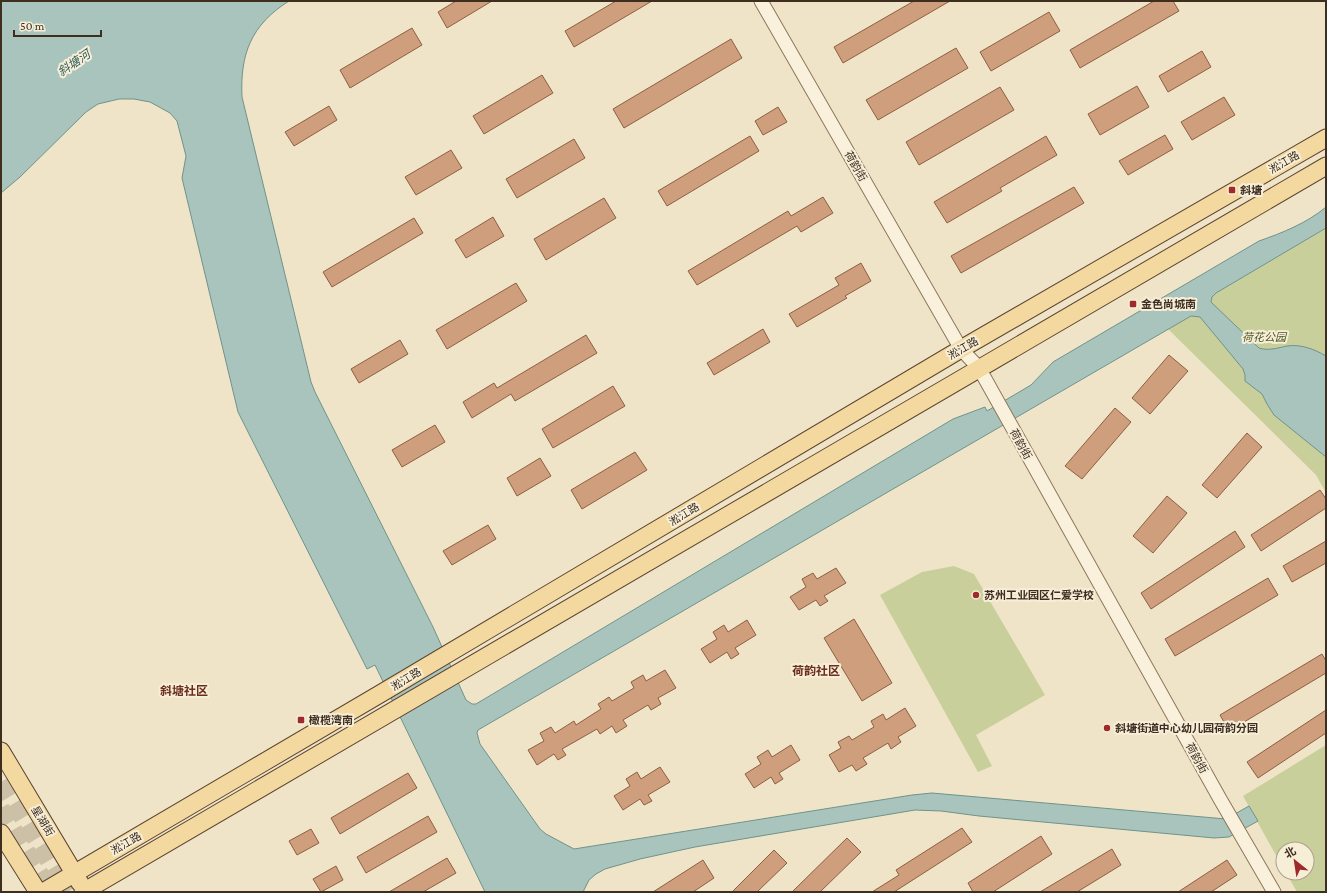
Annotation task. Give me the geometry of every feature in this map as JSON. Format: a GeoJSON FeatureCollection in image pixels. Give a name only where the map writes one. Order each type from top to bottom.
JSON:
{"type":"FeatureCollection","features":[{"type":"Feature","properties":{"kind":"main road","name":"淞江路"},"geometry":{"type":"LineString","coordinates":[[43,892],[456,650],[961,349],[1326,138]]}},
{"type":"Feature","properties":{"kind":"main road","name":"淞江路"},"geometry":{"type":"LineString","coordinates":[[84,892],[1326,166]]}},
{"type":"Feature","properties":{"kind":"main road","name":"星湖街"},"geometry":{"type":"LineString","coordinates":[[1,751],[84,892]]}},
{"type":"Feature","properties":{"kind":"main road"},"geometry":{"type":"LineString","coordinates":[[1,833],[38,892]]}},
{"type":"Feature","properties":{"kind":"street","name":"荷韵街"},"geometry":{"type":"LineString","coordinates":[[761,1],[961,349],[979,368],[1220,799],[1274,892]]}},
{"type":"Feature","properties":{"kind":"green space","name":"荷花公园"},"geometry":{"type":"Polygon","coordinates":[[[1326,228],[1326,493],[1316,475],[1168,329],[1211,304],[1212,297],[1216,293],[1326,228]]]}},
{"type":"Feature","properties":{"kind":"green space"},"geometry":{"type":"Polygon","coordinates":[[[954,566],[974,574],[1045,695],[976,735],[992,766],[978,772],[880,595],[922,572],[954,566]]]}},
{"type":"Feature","properties":{"kind":"green space"},"geometry":{"type":"Polygon","coordinates":[[[1326,745],[1326,892],[1297,892],[1291,881],[1315,881],[1315,841],[1275,841],[1275,854],[1243,796],[1326,745]]]}},
{"type":"Feature","properties":{"kind":"water","name":"斜塘河"},"geometry":{"type":"Polygon","coordinates":[[[1,1],[289,1],[265,20],[250,42],[243,67],[242,97],[311,382],[433,627],[466,700],[472,704],[476,704],[953,419],[985,407],[987,411],[1031,385],[1053,362],[1259,241],[1303,223],[1326,207],[1326,228],[1216,293],[1212,297],[1211,302],[1259,348],[1269,349],[1287,346],[1302,346],[1326,356],[1326,457],[1274,415],[1262,394],[1245,381],[1243,369],[1200,317],[1191,316],[478,730],[477,733],[480,744],[540,829],[546,834],[574,849],[932,793],[1226,819],[1249,806],[1258,821],[1229,837],[1214,838],[979,816],[941,811],[915,810],[695,847],[640,859],[605,869],[596,874],[589,880],[583,892],[485,892],[375,665],[367,669],[238,412],[182,178],[186,156],[177,121],[170,113],[150,102],[134,99],[119,99],[98,104],[86,112],[20,177],[1,193],[1,1]]]}},
{"type":"Feature","properties":{"kind":"building"},"geometry":{"type":"Polygon","coordinates":[[[456,1],[492,1],[447,28],[438,12],[456,1]]]}},
{"type":"Feature","properties":{"kind":"building"},"geometry":{"type":"Polygon","coordinates":[[[616,1],[652,1],[574,47],[565,31],[616,1]]]}},
{"type":"Feature","properties":{"kind":"building"},"geometry":{"type":"Polygon","coordinates":[[[914,1],[950,1],[843,63],[834,47],[914,1]]]}},
{"type":"Feature","properties":{"kind":"building"},"geometry":{"type":"Polygon","coordinates":[[[1154,1],[1173,1],[1179,11],[1080,68],[1070,50],[1154,1]]]}},
{"type":"Feature","properties":{"kind":"building"},"geometry":{"type":"Polygon","coordinates":[[[1049,12],[1060,31],[991,71],[980,52],[1049,12]]]}},
{"type":"Feature","properties":{"kind":"building"},"geometry":{"type":"Polygon","coordinates":[[[412,28],[422,45],[350,88],[340,70],[412,28]]]}},
{"type":"Feature","properties":{"kind":"building"},"geometry":{"type":"Polygon","coordinates":[[[731,39],[742,58],[624,128],[613,109],[731,39]]]}},
{"type":"Feature","properties":{"kind":"building"},"geometry":{"type":"Polygon","coordinates":[[[956,48],[968,68],[878,120],[866,100],[956,48]]]}},
{"type":"Feature","properties":{"kind":"building"},"geometry":{"type":"Polygon","coordinates":[[[1202,51],[1211,67],[1168,92],[1159,76],[1202,51]]]}},
{"type":"Feature","properties":{"kind":"building"},"geometry":{"type":"Polygon","coordinates":[[[542,75],[553,93],[484,134],[473,116],[542,75]]]}},
{"type":"Feature","properties":{"kind":"building"},"geometry":{"type":"Polygon","coordinates":[[[1137,86],[1149,107],[1100,135],[1088,114],[1137,86]]]}},
{"type":"Feature","properties":{"kind":"building"},"geometry":{"type":"Polygon","coordinates":[[[1000,87],[1014,110],[919,165],[906,142],[1000,87]]]}},
{"type":"Feature","properties":{"kind":"building"},"geometry":{"type":"Polygon","coordinates":[[[1224,97],[1235,115],[1192,140],[1181,122],[1224,97]]]}},
{"type":"Feature","properties":{"kind":"building"},"geometry":{"type":"Polygon","coordinates":[[[329,106],[337,120],[294,146],[285,132],[329,106]]]}},
{"type":"Feature","properties":{"kind":"building"},"geometry":{"type":"Polygon","coordinates":[[[778,107],[787,122],[763,135],[755,121],[778,107]]]}},
{"type":"Feature","properties":{"kind":"building"},"geometry":{"type":"Polygon","coordinates":[[[1165,135],[1173,149],[1128,175],[1119,161],[1165,135]]]}},
{"type":"Feature","properties":{"kind":"building"},"geometry":{"type":"Polygon","coordinates":[[[750,136],[759,151],[667,206],[658,191],[750,136]]]}},
{"type":"Feature","properties":{"kind":"building"},"geometry":{"type":"Polygon","coordinates":[[[1046,136],[1057,155],[1000,188],[1002,191],[947,223],[934,202],[1046,136]]]}},
{"type":"Feature","properties":{"kind":"building"},"geometry":{"type":"Polygon","coordinates":[[[574,139],[585,158],[517,198],[506,179],[574,139]]]}},
{"type":"Feature","properties":{"kind":"building"},"geometry":{"type":"Polygon","coordinates":[[[451,150],[462,168],[416,195],[405,177],[451,150]]]}},
{"type":"Feature","properties":{"kind":"building"},"geometry":{"type":"Polygon","coordinates":[[[1074,187],[1084,203],[961,273],[951,256],[1074,187]]]}},
{"type":"Feature","properties":{"kind":"building"},"geometry":{"type":"Polygon","coordinates":[[[823,197],[833,213],[801,232],[797,226],[697,285],[688,271],[788,211],[791,216],[823,197]]]}},
{"type":"Feature","properties":{"kind":"building"},"geometry":{"type":"Polygon","coordinates":[[[604,198],[616,218],[546,260],[534,239],[604,198]]]}},
{"type":"Feature","properties":{"kind":"building"},"geometry":{"type":"Polygon","coordinates":[[[493,217],[504,236],[466,258],[455,240],[493,217]]]}},
{"type":"Feature","properties":{"kind":"building"},"geometry":{"type":"Polygon","coordinates":[[[414,218],[423,233],[332,287],[323,272],[414,218]]]}},
{"type":"Feature","properties":{"kind":"building"},"geometry":{"type":"Polygon","coordinates":[[[861,263],[871,281],[845,296],[847,298],[797,327],[789,314],[839,285],[835,278],[861,263]]]}},
{"type":"Feature","properties":{"kind":"building"},"geometry":{"type":"Polygon","coordinates":[[[516,283],[527,301],[447,349],[436,330],[516,283]]]}},
{"type":"Feature","properties":{"kind":"building"},"geometry":{"type":"Polygon","coordinates":[[[763,329],[770,342],[714,375],[707,363],[763,329]]]}},
{"type":"Feature","properties":{"kind":"building"},"geometry":{"type":"Polygon","coordinates":[[[586,335],[597,353],[515,401],[511,394],[472,418],[463,402],[494,383],[497,388],[586,335]]]}},
{"type":"Feature","properties":{"kind":"building"},"geometry":{"type":"Polygon","coordinates":[[[400,340],[408,354],[359,383],[351,369],[400,340]]]}},
{"type":"Feature","properties":{"kind":"building"},"geometry":{"type":"Polygon","coordinates":[[[1169,355],[1188,371],[1150,414],[1132,398],[1169,355]]]}},
{"type":"Feature","properties":{"kind":"building"},"geometry":{"type":"Polygon","coordinates":[[[613,386],[625,406],[553,448],[542,429],[613,386]]]}},
{"type":"Feature","properties":{"kind":"building"},"geometry":{"type":"Polygon","coordinates":[[[1115,408],[1131,422],[1082,479],[1065,466],[1115,408]]]}},
{"type":"Feature","properties":{"kind":"building"},"geometry":{"type":"Polygon","coordinates":[[[435,425],[445,442],[402,467],[392,450],[435,425]]]}},
{"type":"Feature","properties":{"kind":"building"},"geometry":{"type":"Polygon","coordinates":[[[1247,433],[1262,447],[1217,498],[1202,485],[1247,433]]]}},
{"type":"Feature","properties":{"kind":"building"},"geometry":{"type":"Polygon","coordinates":[[[635,452],[647,470],[582,509],[571,490],[635,452]]]}},
{"type":"Feature","properties":{"kind":"building"},"geometry":{"type":"Polygon","coordinates":[[[540,458],[551,476],[517,496],[507,478],[540,458]]]}},
{"type":"Feature","properties":{"kind":"building"},"geometry":{"type":"Polygon","coordinates":[[[1320,490],[1326,499],[1326,508],[1261,551],[1251,535],[1320,490]]]}},
{"type":"Feature","properties":{"kind":"building"},"geometry":{"type":"Polygon","coordinates":[[[1167,496],[1187,513],[1153,553],[1133,536],[1167,496]]]}},
{"type":"Feature","properties":{"kind":"building"},"geometry":{"type":"Polygon","coordinates":[[[488,525],[496,539],[452,565],[443,551],[488,525]]]}},
{"type":"Feature","properties":{"kind":"building"},"geometry":{"type":"Polygon","coordinates":[[[1235,531],[1245,547],[1151,609],[1141,593],[1235,531]]]}},
{"type":"Feature","properties":{"kind":"building"},"geometry":{"type":"Polygon","coordinates":[[[1326,541],[1326,563],[1292,582],[1283,566],[1326,541]]]}},
{"type":"Feature","properties":{"kind":"building"},"geometry":{"type":"Polygon","coordinates":[[[836,568],[846,583],[824,596],[828,601],[820,606],[816,600],[799,610],[790,597],[806,587],[802,579],[813,573],[817,579],[836,568]]]}},
{"type":"Feature","properties":{"kind":"building"},"geometry":{"type":"Polygon","coordinates":[[[1268,578],[1278,595],[1175,656],[1165,639],[1268,578]]]}},
{"type":"Feature","properties":{"kind":"building"},"geometry":{"type":"Polygon","coordinates":[[[854,619],[892,683],[862,701],[824,638],[854,619]]]}},
{"type":"Feature","properties":{"kind":"building"},"geometry":{"type":"Polygon","coordinates":[[[747,620],[756,635],[735,648],[739,654],[731,659],[727,652],[710,663],[701,649],[717,639],[713,632],[724,625],[728,632],[747,620]]]}},
{"type":"Feature","properties":{"kind":"building"},"geometry":{"type":"Polygon","coordinates":[[[1322,654],[1326,661],[1326,673],[1229,731],[1220,715],[1322,654]]]}},
{"type":"Feature","properties":{"kind":"building"},"geometry":{"type":"Polygon","coordinates":[[[665,670],[676,688],[658,698],[661,704],[651,710],[648,705],[623,720],[627,726],[616,733],[612,726],[600,734],[597,729],[562,749],[566,755],[558,760],[554,754],[537,765],[528,750],[544,741],[540,733],[551,727],[555,733],[574,721],[576,725],[601,709],[598,704],[609,697],[612,701],[634,688],[631,682],[643,675],[646,681],[665,670]]]}},
{"type":"Feature","properties":{"kind":"building"},"geometry":{"type":"Polygon","coordinates":[[[905,708],[916,726],[898,737],[901,742],[891,749],[888,743],[863,758],[867,764],[856,771],[852,765],[839,772],[829,755],[841,748],[838,742],[849,736],[852,740],[874,727],[871,721],[883,714],[886,720],[905,708]]]}},
{"type":"Feature","properties":{"kind":"building"},"geometry":{"type":"Polygon","coordinates":[[[1326,710],[1326,733],[1258,778],[1247,762],[1326,710]]]}},
{"type":"Feature","properties":{"kind":"building"},"geometry":{"type":"Polygon","coordinates":[[[791,745],[800,760],[779,773],[783,779],[775,784],[771,777],[754,788],[745,774],[761,764],[757,757],[768,750],[772,757],[791,745]]]}},
{"type":"Feature","properties":{"kind":"building"},"geometry":{"type":"Polygon","coordinates":[[[660,767],[670,782],[648,795],[652,801],[644,805],[640,799],[623,810],[614,796],[630,786],[626,779],[637,772],[641,779],[660,767]]]}},
{"type":"Feature","properties":{"kind":"building"},"geometry":{"type":"Polygon","coordinates":[[[408,773],[417,788],[340,834],[331,818],[408,773]]]}},
{"type":"Feature","properties":{"kind":"building"},"geometry":{"type":"Polygon","coordinates":[[[428,816],[437,832],[366,873],[357,857],[428,816]]]}},
{"type":"Feature","properties":{"kind":"building"},"geometry":{"type":"Polygon","coordinates":[[[962,828],[972,842],[894,892],[872,892],[899,875],[896,870],[962,828]]]}},
{"type":"Feature","properties":{"kind":"building"},"geometry":{"type":"Polygon","coordinates":[[[311,829],[319,843],[297,855],[289,841],[311,829]]]}},
{"type":"Feature","properties":{"kind":"building"},"geometry":{"type":"Polygon","coordinates":[[[1041,836],[1052,854],[993,892],[973,892],[968,883],[1041,836]]]}},
{"type":"Feature","properties":{"kind":"building"},"geometry":{"type":"Polygon","coordinates":[[[847,838],[861,852],[820,892],[792,892],[847,838]]]}},
{"type":"Feature","properties":{"kind":"building"},"geometry":{"type":"Polygon","coordinates":[[[1112,849],[1121,865],[1077,892],[1040,892],[1112,849]]]}},
{"type":"Feature","properties":{"kind":"building"},"geometry":{"type":"Polygon","coordinates":[[[774,850],[787,863],[757,892],[732,892],[774,850]]]}},
{"type":"Feature","properties":{"kind":"building"},"geometry":{"type":"Polygon","coordinates":[[[447,858],[456,873],[423,892],[389,892],[447,858]]]}},
{"type":"Feature","properties":{"kind":"building"},"geometry":{"type":"Polygon","coordinates":[[[703,860],[714,878],[693,892],[653,892],[703,860]]]}},
{"type":"Feature","properties":{"kind":"building"},"geometry":{"type":"Polygon","coordinates":[[[1227,860],[1237,875],[1211,892],[1178,892],[1227,860]]]}},
{"type":"Feature","properties":{"kind":"building"},"geometry":{"type":"Polygon","coordinates":[[[336,866],[343,880],[321,892],[313,879],[336,866]]]}},
{"type":"Feature","properties":{"kind":"tunnel"},"geometry":{"type":"LineString","coordinates":[[1,782],[67,892]]}},
{"type":"Feature","properties":{"kind":"tunnel"},"geometry":{"type":"LineString","coordinates":[[1,808],[51,892]]}},
{"type":"Feature","properties":{"kind":"place","name":"斜塘"},"geometry":{"type":"Point","coordinates":[1232,190]}},
{"type":"Feature","properties":{"kind":"place","name":"金色尚城南"},"geometry":{"type":"Point","coordinates":[1133,304]}},
{"type":"Feature","properties":{"kind":"place","name":"苏州工业园区仁爱学校"},"geometry":{"type":"Point","coordinates":[976,595]}},
{"type":"Feature","properties":{"kind":"place","name":"橄榄湾南"},"geometry":{"type":"Point","coordinates":[301,720]}},
{"type":"Feature","properties":{"kind":"place","name":"斜塘街道中心幼儿园荷韵分园"},"geometry":{"type":"Point","coordinates":[1107,728]}},
{"type":"Feature","properties":{"kind":"district","name":"荷韵社区"},"geometry":{"type":"Point","coordinates":[816,671]}},
{"type":"Feature","properties":{"kind":"district","name":"斜塘社区"},"geometry":{"type":"Point","coordinates":[184,691]}}]}
